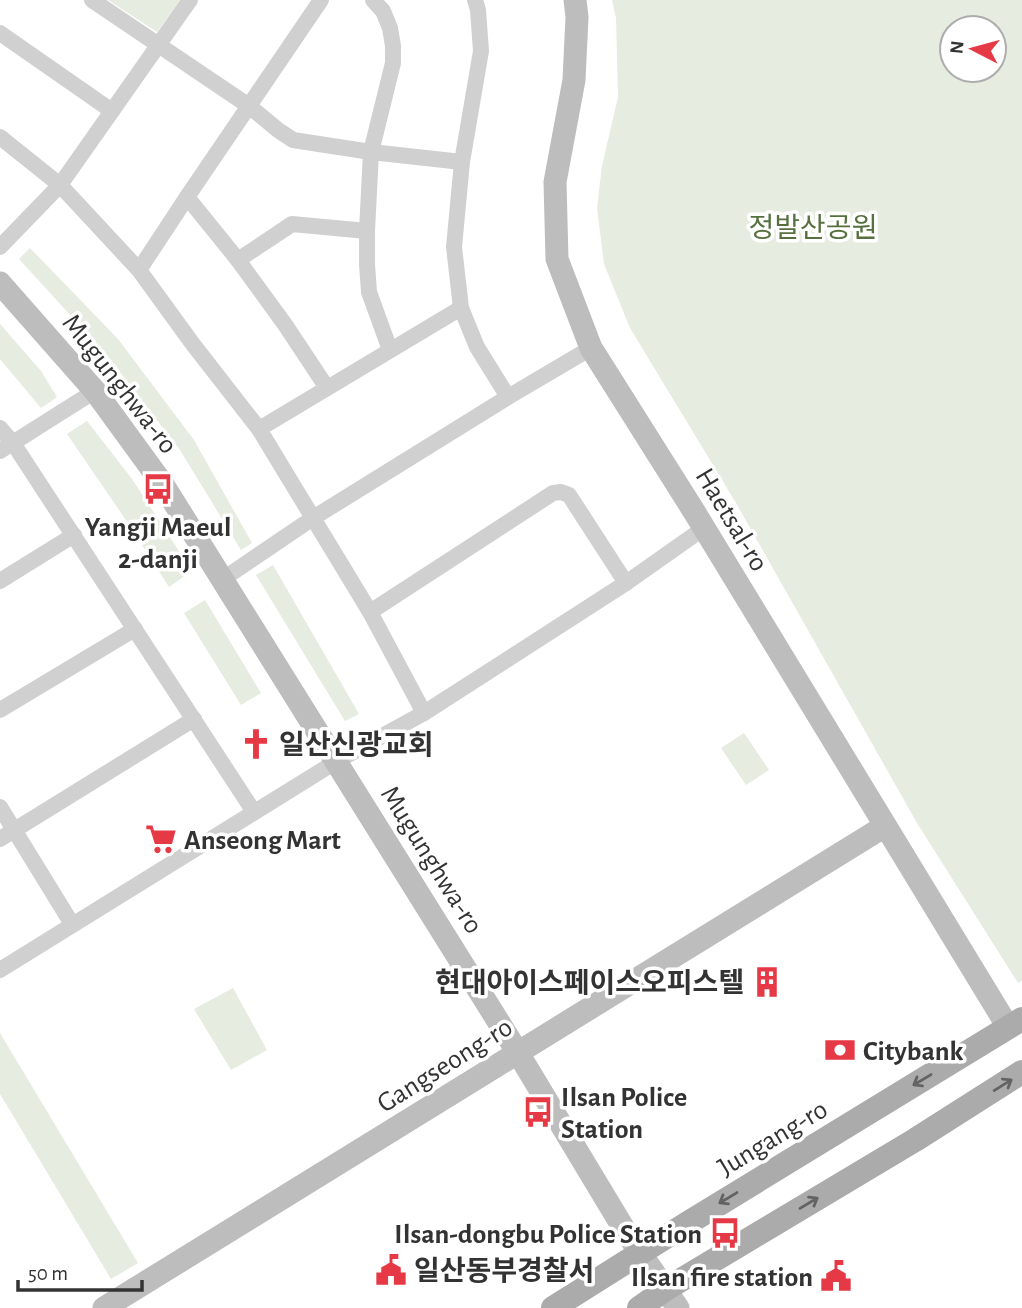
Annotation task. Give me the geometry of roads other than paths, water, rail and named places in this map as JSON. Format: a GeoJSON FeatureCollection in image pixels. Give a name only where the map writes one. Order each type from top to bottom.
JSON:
{"type":"FeatureCollection","features":[{"type":"Feature","properties":{"kind":"main road","name":"Jungang-ro"},"geometry":{"type":"LineString","coordinates":[[553,1308],[1015,1023]]}},
{"type":"Feature","properties":{"kind":"main road"},"geometry":{"type":"LineString","coordinates":[[639,1308],[672,1298],[1022,1072]]}},
{"type":"Feature","properties":{"kind":"street"},"geometry":{"type":"LineString","coordinates":[[92,0],[249,106],[293,140],[462,162]]}},
{"type":"Feature","properties":{"kind":"street"},"geometry":{"type":"LineString","coordinates":[[0,247],[60,185],[190,0]]}},
{"type":"Feature","properties":{"kind":"street"},"geometry":{"type":"LineString","coordinates":[[139,270],[321,0]]}},
{"type":"Feature","properties":{"kind":"street"},"geometry":{"type":"LineString","coordinates":[[373,0],[383,11],[390,28],[393,54],[390,81],[371,152],[367,231],[369,292],[390,350]]}},
{"type":"Feature","properties":{"kind":"street"},"geometry":{"type":"LineString","coordinates":[[475,0],[481,51],[462,162],[454,247],[461,308],[477,347],[508,397]]}},
{"type":"Feature","properties":{"kind":"street","name":"Haetsal-ro"},"geometry":{"type":"LineString","coordinates":[[575,0],[577,17],[574,80],[555,182],[557,260],[591,348],[885,826],[1015,1023]]}},
{"type":"Feature","properties":{"kind":"street"},"geometry":{"type":"LineString","coordinates":[[0,33],[112,111]]}},
{"type":"Feature","properties":{"kind":"street"},"geometry":{"type":"LineString","coordinates":[[0,137],[60,185],[139,270],[259,429],[370,612],[424,713]]}},
{"type":"Feature","properties":{"kind":"street"},"geometry":{"type":"LineString","coordinates":[[187,197],[238,260],[327,388]]}},
{"type":"Feature","properties":{"kind":"street"},"geometry":{"type":"LineString","coordinates":[[238,260],[292,224],[367,231]]}},
{"type":"Feature","properties":{"kind":"street","name":"Mugunghwa-ro"},"geometry":{"type":"LineString","coordinates":[[0,282],[95,391],[162,483],[519,1053],[624,1229],[672,1298]]}},
{"type":"Feature","properties":{"kind":"street"},"geometry":{"type":"LineString","coordinates":[[259,429],[461,308]]}},
{"type":"Feature","properties":{"kind":"street"},"geometry":{"type":"LineString","coordinates":[[223,579],[313,518],[591,348]]}},
{"type":"Feature","properties":{"kind":"street"},"geometry":{"type":"LineString","coordinates":[[7,447],[95,391]]}},
{"type":"Feature","properties":{"kind":"street"},"geometry":{"type":"LineString","coordinates":[[0,428],[7,447],[74,535],[254,812]]}},
{"type":"Feature","properties":{"kind":"street"},"geometry":{"type":"LineString","coordinates":[[370,612],[553,494],[561,492],[569,495],[626,583]]}},
{"type":"Feature","properties":{"kind":"street"},"geometry":{"type":"LineString","coordinates":[[0,970],[337,761],[424,713],[626,583],[704,528]]}},
{"type":"Feature","properties":{"kind":"street"},"geometry":{"type":"LineString","coordinates":[[0,581],[74,535]]}},
{"type":"Feature","properties":{"kind":"street"},"geometry":{"type":"LineString","coordinates":[[0,710],[135,629]]}},
{"type":"Feature","properties":{"kind":"street"},"geometry":{"type":"LineString","coordinates":[[0,839],[194,719]]}},
{"type":"Feature","properties":{"kind":"street"},"geometry":{"type":"LineString","coordinates":[[0,807],[72,924]]}},
{"type":"Feature","properties":{"kind":"street","name":"Gangseong-ro"},"geometry":{"type":"LineString","coordinates":[[104,1308],[885,826]]}},
{"type":"Feature","properties":{"kind":"place","name":"Yangji Maeul 2-danji"},"geometry":{"type":"Point","coordinates":[158,489]}},
{"type":"Feature","properties":{"kind":"place","name":"일산신광교회"},"geometry":{"type":"Point","coordinates":[256,744]}},
{"type":"Feature","properties":{"kind":"place","name":"Anseong Mart"},"geometry":{"type":"Point","coordinates":[161,839]}},
{"type":"Feature","properties":{"kind":"place","name":"현대아이스페이스오피스텔"},"geometry":{"type":"Point","coordinates":[767,982]}},
{"type":"Feature","properties":{"kind":"place","name":"Citybank"},"geometry":{"type":"Point","coordinates":[840,1050]}},
{"type":"Feature","properties":{"kind":"place","name":"Ilsan Police Station"},"geometry":{"type":"Point","coordinates":[538,1112]}},
{"type":"Feature","properties":{"kind":"place","name":"Ilsan-dongbu Police Station"},"geometry":{"type":"Point","coordinates":[725,1233]}},
{"type":"Feature","properties":{"kind":"place","name":"일산동부경찰서"},"geometry":{"type":"Point","coordinates":[391,1270]}},
{"type":"Feature","properties":{"kind":"place","name":"Ilsan fire station"},"geometry":{"type":"Point","coordinates":[836,1276]}},
{"type":"Feature","properties":{"kind":"park label","name":"정발산공원"},"geometry":{"type":"Point","coordinates":[813,227]}}]}
